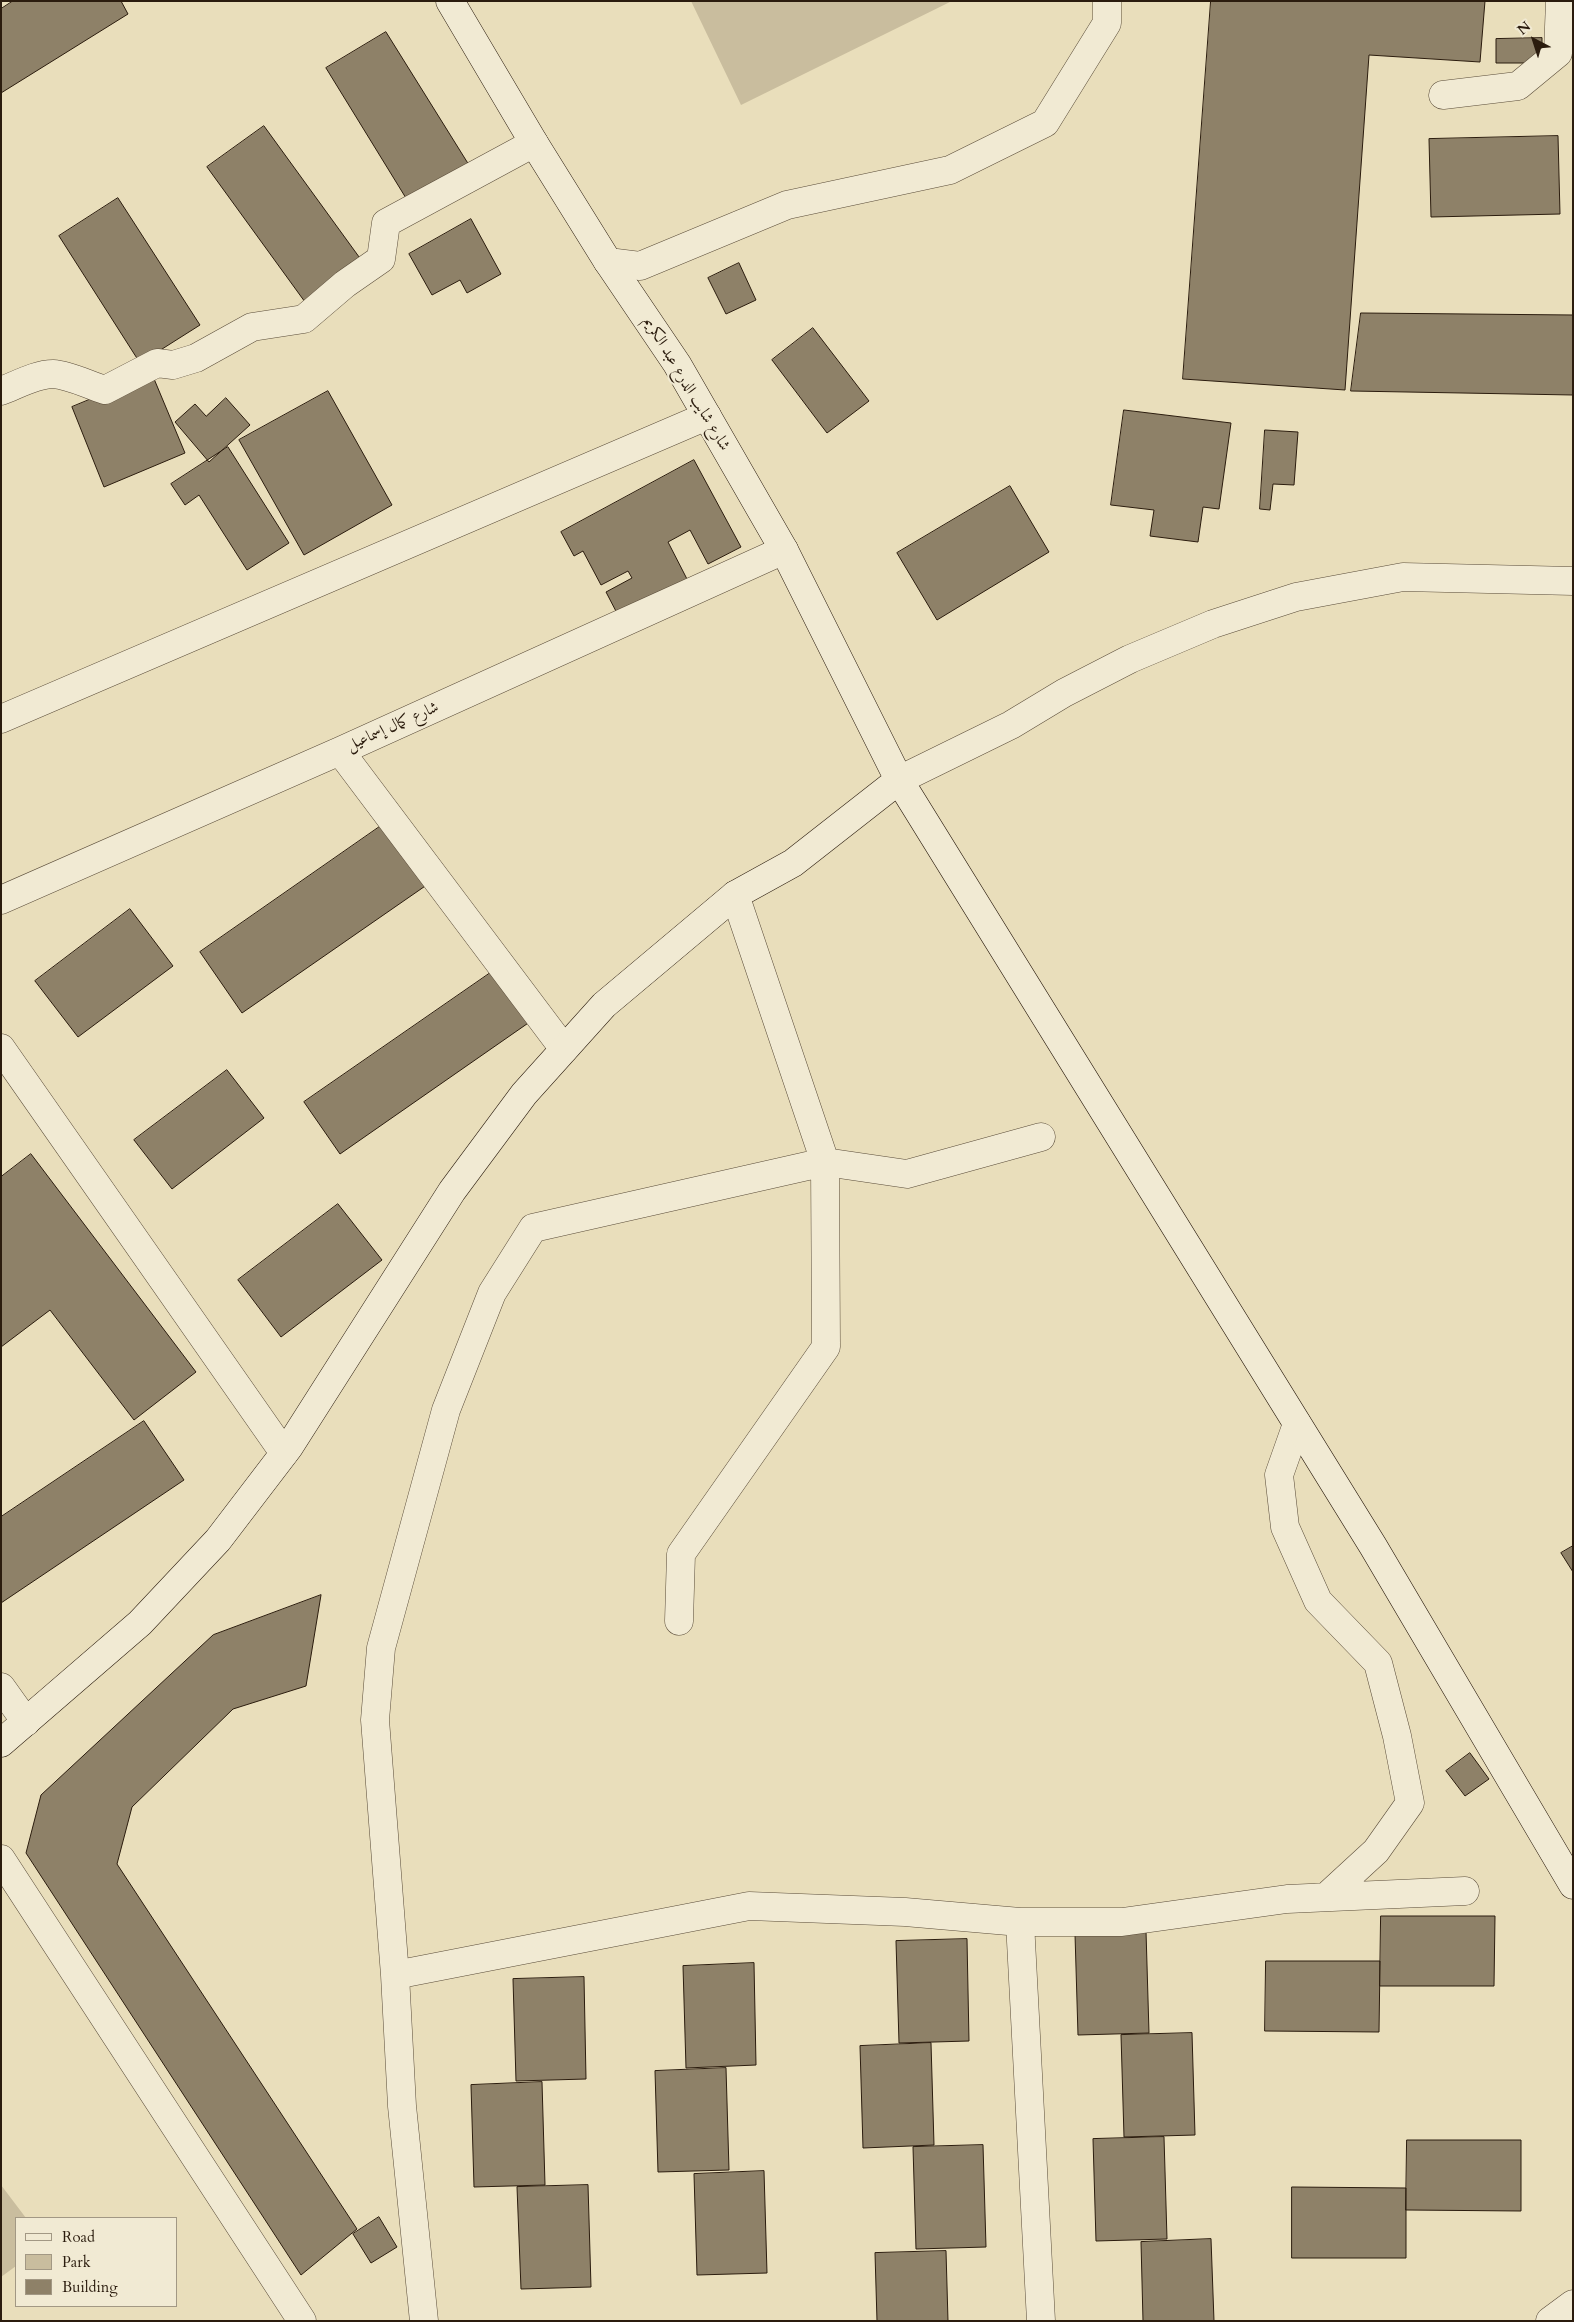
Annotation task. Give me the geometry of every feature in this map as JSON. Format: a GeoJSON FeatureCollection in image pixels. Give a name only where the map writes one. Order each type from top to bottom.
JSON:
{"type":"FeatureCollection","features":[{"type":"Feature","properties":{"kind":"street","name":"شارع شايب الدرع عبد الكريم"},"geometry":{"type":"LineString","coordinates":[[450,1],[534,143],[608,262],[677,364],[784,550],[898,780],[1373,1546],[1573,1885]]}},
{"type":"Feature","properties":{"kind":"street"},"geometry":{"type":"LineString","coordinates":[[608,262],[640,266],[787,205],[950,170],[1045,123],[1107,23],[1107,1]]}},
{"type":"Feature","properties":{"kind":"street"},"geometry":{"type":"LineString","coordinates":[[1443,94],[1518,86],[1558,53],[1560,1]]}},
{"type":"Feature","properties":{"kind":"street"},"geometry":{"type":"LineString","coordinates":[[1,391],[38,376],[52,374],[66,376],[105,390],[157,363],[173,365],[196,358],[252,327],[304,319],[345,284],[382,259],[386,223],[534,143]]}},
{"type":"Feature","properties":{"kind":"street"},"geometry":{"type":"LineString","coordinates":[[1,719],[706,416]]}},
{"type":"Feature","properties":{"kind":"street","name":"شارع كمال إسماعيل"},"geometry":{"type":"LineString","coordinates":[[1,900],[340,751],[784,550]]}},
{"type":"Feature","properties":{"kind":"street"},"geometry":{"type":"LineString","coordinates":[[1,1743],[140,1623],[218,1540],[284,1453],[452,1191],[524,1094],[604,1005],[735,895],[793,863],[898,780],[1011,725],[1064,693],[1130,659],[1213,624],[1296,598],[1403,577],[1573,581]]}},
{"type":"Feature","properties":{"kind":"street"},"geometry":{"type":"LineString","coordinates":[[340,751],[564,1049]]}},
{"type":"Feature","properties":{"kind":"street"},"geometry":{"type":"LineString","coordinates":[[679,1621],[681,1554],[826,1348],[825,1162],[735,895]]}},
{"type":"Feature","properties":{"kind":"street"},"geometry":{"type":"LineString","coordinates":[[1,1048],[284,1453]]}},
{"type":"Feature","properties":{"kind":"street"},"geometry":{"type":"LineString","coordinates":[[424,2321],[402,2106],[395,1975],[375,1720],[381,1648],[446,1410],[492,1293],[533,1228],[825,1162],[907,1174],[1041,1137]]}},
{"type":"Feature","properties":{"kind":"street"},"geometry":{"type":"LineString","coordinates":[[1297,1424],[1279,1475],[1285,1527],[1318,1601],[1378,1662],[1397,1736],[1410,1803],[1376,1852],[1326,1897]]}},
{"type":"Feature","properties":{"kind":"street"},"geometry":{"type":"LineString","coordinates":[[1,1687],[26,1722]]}},
{"type":"Feature","properties":{"kind":"street"},"geometry":{"type":"LineString","coordinates":[[1,1859],[302,2321]]}},
{"type":"Feature","properties":{"kind":"street"},"geometry":{"type":"LineString","coordinates":[[395,1975],[749,1906],[905,1912],[1020,1922],[1122,1922],[1287,1899],[1465,1891]]}},
{"type":"Feature","properties":{"kind":"street"},"geometry":{"type":"LineString","coordinates":[[1020,1922],[1041,2321]]}},
{"type":"Feature","properties":{"kind":"street"},"geometry":{"type":"LineString","coordinates":[[1550,2321],[1573,2304]]}},
{"type":"Feature","properties":{"kind":"green space"},"geometry":{"type":"Polygon","coordinates":[[[691,1],[952,1],[741,105],[691,1]]]}},
{"type":"Feature","properties":{"kind":"green space"},"geometry":{"type":"Polygon","coordinates":[[[1,2185],[25,2217],[15,2217],[15,2267],[1,2277],[1,2185]]]}},
{"type":"Feature","properties":{"kind":"building"},"geometry":{"type":"Polygon","coordinates":[[[13,1],[121,1],[128,14],[1,93],[1,9],[13,1]]]}},
{"type":"Feature","properties":{"kind":"building"},"geometry":{"type":"Polygon","coordinates":[[[1211,1],[1485,1],[1480,62],[1369,55],[1345,390],[1183,379],[1211,1]]]}},
{"type":"Feature","properties":{"kind":"building"},"geometry":{"type":"Polygon","coordinates":[[[386,32],[469,165],[409,203],[326,68],[386,32]]]}},
{"type":"Feature","properties":{"kind":"building"},"geometry":{"type":"Polygon","coordinates":[[[1542,38],[1542,63],[1496,63],[1496,39],[1542,38]]]}},
{"type":"Feature","properties":{"kind":"building"},"geometry":{"type":"Polygon","coordinates":[[[264,126],[362,261],[305,302],[207,167],[264,126]]]}},
{"type":"Feature","properties":{"kind":"building"},"geometry":{"type":"Polygon","coordinates":[[[1558,136],[1560,214],[1431,217],[1429,139],[1558,136]]]}},
{"type":"Feature","properties":{"kind":"building"},"geometry":{"type":"Polygon","coordinates":[[[118,198],[200,325],[140,363],[59,236],[118,198]]]}},
{"type":"Feature","properties":{"kind":"building"},"geometry":{"type":"Polygon","coordinates":[[[471,219],[501,274],[467,293],[460,280],[432,295],[409,254],[471,219]]]}},
{"type":"Feature","properties":{"kind":"building"},"geometry":{"type":"Polygon","coordinates":[[[739,263],[756,300],[726,314],[708,278],[739,263]]]}},
{"type":"Feature","properties":{"kind":"building"},"geometry":{"type":"Polygon","coordinates":[[[1361,313],[1573,315],[1573,395],[1351,391],[1361,313]]]}},
{"type":"Feature","properties":{"kind":"building"},"geometry":{"type":"Polygon","coordinates":[[[813,328],[869,401],[827,433],[772,360],[813,328]]]}},
{"type":"Feature","properties":{"kind":"building"},"geometry":{"type":"Polygon","coordinates":[[[152,374],[185,453],[104,487],[72,407],[152,374]]]}},
{"type":"Feature","properties":{"kind":"building"},"geometry":{"type":"Polygon","coordinates":[[[328,391],[392,505],[304,555],[239,440],[328,391]]]}},
{"type":"Feature","properties":{"kind":"building"},"geometry":{"type":"Polygon","coordinates":[[[226,398],[250,425],[209,462],[175,422],[195,404],[206,416],[226,398]]]}},
{"type":"Feature","properties":{"kind":"building"},"geometry":{"type":"Polygon","coordinates":[[[1124,410],[1231,423],[1219,509],[1203,507],[1198,542],[1150,536],[1154,510],[1111,505],[1124,410]]]}},
{"type":"Feature","properties":{"kind":"building"},"geometry":{"type":"Polygon","coordinates":[[[1265,430],[1298,432],[1294,485],[1273,484],[1270,510],[1260,509],[1265,430]]]}},
{"type":"Feature","properties":{"kind":"building"},"geometry":{"type":"Polygon","coordinates":[[[228,447],[289,543],[247,570],[199,495],[185,505],[171,484],[228,447]]]}},
{"type":"Feature","properties":{"kind":"building"},"geometry":{"type":"Polygon","coordinates":[[[694,460],[741,547],[708,564],[690,530],[668,542],[688,581],[619,617],[606,592],[632,578],[628,571],[601,585],[583,551],[574,556],[561,532],[694,460]]]}},
{"type":"Feature","properties":{"kind":"building"},"geometry":{"type":"Polygon","coordinates":[[[1010,486],[1049,552],[937,620],[897,553],[1010,486]]]}},
{"type":"Feature","properties":{"kind":"building"},"geometry":{"type":"Polygon","coordinates":[[[388,821],[431,882],[242,1013],[200,952],[388,821]]]}},
{"type":"Feature","properties":{"kind":"building"},"geometry":{"type":"Polygon","coordinates":[[[130,909],[173,966],[78,1037],[35,981],[130,909]]]}},
{"type":"Feature","properties":{"kind":"building"},"geometry":{"type":"Polygon","coordinates":[[[499,967],[534,1019],[340,1154],[304,1102],[499,967]]]}},
{"type":"Feature","properties":{"kind":"building"},"geometry":{"type":"Polygon","coordinates":[[[227,1070],[264,1118],[172,1189],[134,1140],[227,1070]]]}},
{"type":"Feature","properties":{"kind":"building"},"geometry":{"type":"Polygon","coordinates":[[[31,1154],[196,1372],[134,1420],[50,1310],[1,1347],[1,1177],[31,1154]]]}},
{"type":"Feature","properties":{"kind":"building"},"geometry":{"type":"Polygon","coordinates":[[[338,1204],[382,1260],[281,1337],[238,1280],[338,1204]]]}},
{"type":"Feature","properties":{"kind":"building"},"geometry":{"type":"Polygon","coordinates":[[[144,1421],[184,1480],[1,1603],[1,1517],[144,1421]]]}},
{"type":"Feature","properties":{"kind":"building"},"geometry":{"type":"Polygon","coordinates":[[[1573,1546],[1573,1572],[1561,1553],[1573,1546]]]}},
{"type":"Feature","properties":{"kind":"building"},"geometry":{"type":"Polygon","coordinates":[[[321,1595],[306,1686],[233,1709],[132,1807],[117,1864],[357,2229],[301,2275],[26,1853],[41,1795],[213,1635],[321,1595]]]}},
{"type":"Feature","properties":{"kind":"building"},"geometry":{"type":"Polygon","coordinates":[[[1470,1753],[1489,1779],[1465,1796],[1446,1771],[1470,1753]]]}},
{"type":"Feature","properties":{"kind":"building"},"geometry":{"type":"Polygon","coordinates":[[[1381,1916],[1495,1916],[1494,1986],[1380,1986],[1381,1916]]]}},
{"type":"Feature","properties":{"kind":"building"},"geometry":{"type":"Polygon","coordinates":[[[1146,1931],[1149,2033],[1078,2035],[1075,1934],[1146,1931]]]}},
{"type":"Feature","properties":{"kind":"building"},"geometry":{"type":"Polygon","coordinates":[[[967,1939],[969,2041],[899,2043],[896,1941],[967,1939]]]}},
{"type":"Feature","properties":{"kind":"building"},"geometry":{"type":"Polygon","coordinates":[[[1266,1961],[1380,1961],[1379,2032],[1265,2031],[1266,1961]]]}},
{"type":"Feature","properties":{"kind":"building"},"geometry":{"type":"Polygon","coordinates":[[[754,1963],[756,2065],[686,2068],[683,1966],[754,1963]]]}},
{"type":"Feature","properties":{"kind":"building"},"geometry":{"type":"Polygon","coordinates":[[[584,1977],[586,2079],[516,2081],[513,1979],[584,1977]]]}},
{"type":"Feature","properties":{"kind":"building"},"geometry":{"type":"Polygon","coordinates":[[[1192,2033],[1195,2135],[1124,2137],[1121,2035],[1192,2033]]]}},
{"type":"Feature","properties":{"kind":"building"},"geometry":{"type":"Polygon","coordinates":[[[931,2043],[934,2145],[863,2148],[860,2046],[931,2043]]]}},
{"type":"Feature","properties":{"kind":"building"},"geometry":{"type":"Polygon","coordinates":[[[726,2068],[729,2170],[658,2172],[655,2071],[726,2068]]]}},
{"type":"Feature","properties":{"kind":"building"},"geometry":{"type":"Polygon","coordinates":[[[542,2082],[545,2185],[474,2187],[471,2085],[542,2082]]]}},
{"type":"Feature","properties":{"kind":"building"},"geometry":{"type":"Polygon","coordinates":[[[1164,2137],[1167,2239],[1096,2241],[1093,2139],[1164,2137]]]}},
{"type":"Feature","properties":{"kind":"building"},"geometry":{"type":"Polygon","coordinates":[[[1407,2140],[1521,2140],[1521,2211],[1406,2210],[1407,2140]]]}},
{"type":"Feature","properties":{"kind":"building"},"geometry":{"type":"Polygon","coordinates":[[[983,2145],[986,2247],[916,2249],[913,2147],[983,2145]]]}},
{"type":"Feature","properties":{"kind":"building"},"geometry":{"type":"Polygon","coordinates":[[[764,2171],[767,2273],[697,2275],[694,2174],[764,2171]]]}},
{"type":"Feature","properties":{"kind":"building"},"geometry":{"type":"Polygon","coordinates":[[[588,2185],[591,2287],[521,2289],[517,2187],[588,2185]]]}},
{"type":"Feature","properties":{"kind":"building"},"geometry":{"type":"Polygon","coordinates":[[[1292,2187],[1406,2188],[1406,2258],[1292,2258],[1292,2187]]]}},
{"type":"Feature","properties":{"kind":"building"},"geometry":{"type":"Polygon","coordinates":[[[379,2217],[397,2247],[371,2263],[353,2234],[379,2217]]]}},
{"type":"Feature","properties":{"kind":"building"},"geometry":{"type":"Polygon","coordinates":[[[1211,2239],[1214,2321],[1143,2321],[1141,2242],[1211,2239]]]}},
{"type":"Feature","properties":{"kind":"building"},"geometry":{"type":"Polygon","coordinates":[[[946,2251],[948,2321],[877,2321],[875,2253],[946,2251]]]}}]}
